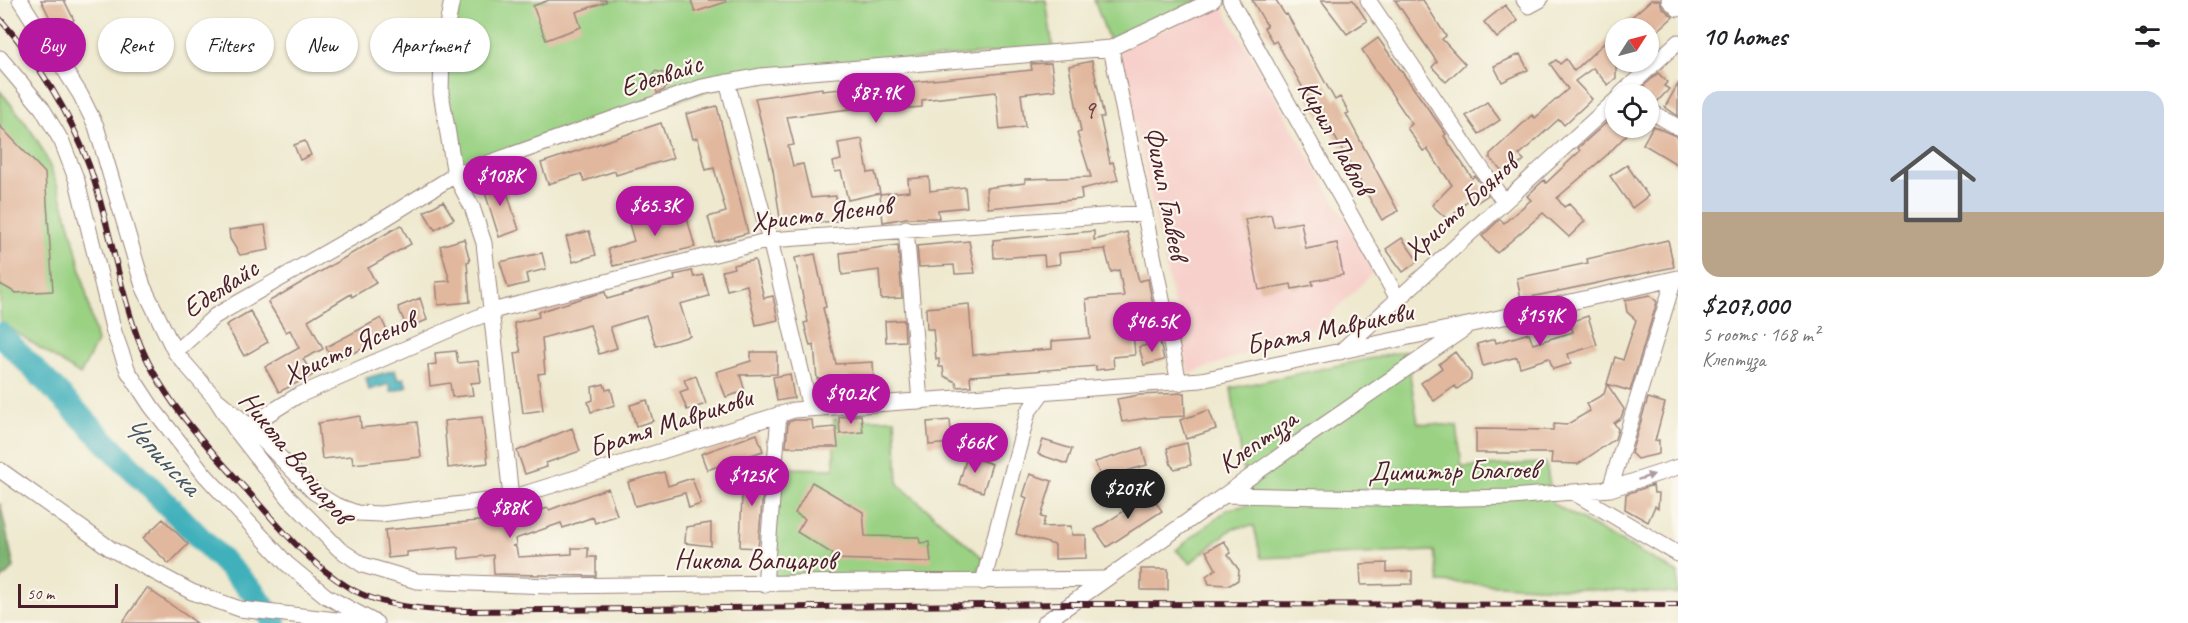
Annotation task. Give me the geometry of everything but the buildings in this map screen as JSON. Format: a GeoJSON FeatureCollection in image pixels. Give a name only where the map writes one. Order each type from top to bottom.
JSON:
{"type":"FeatureCollection","features":[{"type":"Feature","properties":{"kind":"street"},"geometry":{"type":"LineString","coordinates":[[452,0],[442,51],[441,93],[455,175],[472,207],[484,243],[511,498]]}},
{"type":"Feature","properties":{"kind":"street","name":"Еделвайс"},"geometry":{"type":"LineString","coordinates":[[175,352],[215,316],[381,221],[455,175],[702,87],[760,76],[1111,48],[1214,0]]}},
{"type":"Feature","properties":{"kind":"street","name":"Кирил Павлов"},"geometry":{"type":"LineString","coordinates":[[1230,0],[1398,299]]}},
{"type":"Feature","properties":{"kind":"street"},"geometry":{"type":"LineString","coordinates":[[1368,0],[1504,201]]}},
{"type":"Feature","properties":{"kind":"street"},"geometry":{"type":"LineString","coordinates":[[1524,0],[1529,6],[1540,0]]}},
{"type":"Feature","properties":{"kind":"street"},"geometry":{"type":"LineString","coordinates":[[1669,0],[1678,9]]}},
{"type":"Feature","properties":{"kind":"street","name":"Никола Вапцаров"},"geometry":{"type":"LineString","coordinates":[[22,2],[80,94],[96,126],[143,285],[175,352],[215,398],[260,462],[314,526],[339,549],[363,565],[417,581],[447,584],[765,585],[1103,579]]}},
{"type":"Feature","properties":{"kind":"street"},"geometry":{"type":"LineString","coordinates":[[1633,84],[1678,42]]}},
{"type":"Feature","properties":{"kind":"street","name":"Филип Главеев"},"geometry":{"type":"LineString","coordinates":[[1111,48],[1179,383]]}},
{"type":"Feature","properties":{"kind":"street"},"geometry":{"type":"LineString","coordinates":[[0,58],[42,108],[62,142],[77,181],[114,332],[128,370],[151,406],[205,475],[288,564],[326,596],[376,623]]}},
{"type":"Feature","properties":{"kind":"street"},"geometry":{"type":"LineString","coordinates":[[727,82],[770,240],[810,408]]}},
{"type":"Feature","properties":{"kind":"street","name":"Христо Боянов"},"geometry":{"type":"LineString","coordinates":[[1340,352],[1605,110]]}},
{"type":"Feature","properties":{"kind":"street"},"geometry":{"type":"LineString","coordinates":[[1659,116],[1678,127]]}},
{"type":"Feature","properties":{"kind":"street","name":"Христо Ясенов"},"geometry":{"type":"LineString","coordinates":[[249,426],[297,396],[492,311],[770,240],[906,228],[1146,213]]}},
{"type":"Feature","properties":{"kind":"street"},"geometry":{"type":"LineString","coordinates":[[906,228],[920,402]]}},
{"type":"Feature","properties":{"kind":"street"},"geometry":{"type":"LineString","coordinates":[[1610,489],[1676,278]]}},
{"type":"Feature","properties":{"kind":"street","name":"Братя Маврикови"},"geometry":{"type":"LineString","coordinates":[[215,398],[249,426],[314,492],[335,505],[357,513],[381,514],[511,498],[779,414],[810,408],[1179,383],[1340,352],[1676,278]]}},
{"type":"Feature","properties":{"kind":"street","name":"Клептуза"},"geometry":{"type":"LineString","coordinates":[[1044,623],[1103,579],[1472,324]]}},
{"type":"Feature","properties":{"kind":"street"},"geometry":{"type":"LineString","coordinates":[[982,582],[1028,412],[1042,393]]}},
{"type":"Feature","properties":{"kind":"street"},"geometry":{"type":"LineString","coordinates":[[765,585],[779,414]]}},
{"type":"Feature","properties":{"kind":"street","name":"Димитър Благоев"},"geometry":{"type":"LineString","coordinates":[[1225,495],[1420,499],[1573,492],[1610,489],[1678,467]]}},
{"type":"Feature","properties":{"kind":"street"},"geometry":{"type":"LineString","coordinates":[[0,470],[111,549],[192,592],[240,609],[363,623]]}},
{"type":"Feature","properties":{"kind":"street"},"geometry":{"type":"LineString","coordinates":[[1573,492],[1678,554]]}},
{"type":"Feature","properties":{"kind":"shaded area"},"geometry":{"type":"Polygon","coordinates":[[[1222,6],[1375,271],[1317,328],[1189,374],[1119,54],[1124,47],[1222,6]]]}},
{"type":"Feature","properties":{"kind":"green space"},"geometry":{"type":"Polygon","coordinates":[[[461,0],[1046,0],[1053,48],[772,71],[459,168],[445,93],[447,72],[490,72],[490,18],[457,18],[461,0]]]}},
{"type":"Feature","properties":{"kind":"green space"},"geometry":{"type":"Polygon","coordinates":[[[1094,0],[1208,0],[1110,43],[1094,0]]]}},
{"type":"Feature","properties":{"kind":"green space"},"geometry":{"type":"Polygon","coordinates":[[[0,91],[39,143],[53,174],[68,220],[97,342],[80,375],[0,321],[0,91]]]}},
{"type":"Feature","properties":{"kind":"green space"},"geometry":{"type":"Polygon","coordinates":[[[1406,351],[1418,423],[1457,426],[1462,467],[1546,463],[1553,504],[1678,573],[1678,594],[1439,582],[1434,551],[1261,558],[1254,526],[1233,528],[1190,563],[1176,550],[1228,509],[1249,505],[1231,388],[1406,351]]]}},
{"type":"Feature","properties":{"kind":"green space"},"geometry":{"type":"Polygon","coordinates":[[[834,419],[895,419],[898,484],[984,559],[975,577],[773,577],[779,468],[834,469],[834,419]]]}},
{"type":"Feature","properties":{"kind":"green space"},"geometry":{"type":"Polygon","coordinates":[[[0,503],[14,567],[0,581],[0,503]]]}},
{"type":"Feature","properties":{"kind":"water"},"geometry":{"type":"Polygon","coordinates":[[[395,370],[398,380],[404,378],[407,387],[391,392],[389,384],[369,390],[366,378],[395,370]]]}},
{"type":"Feature","properties":{"kind":"waterway","name":"Чепинска"},"geometry":{"type":"LineString","coordinates":[[0,334],[254,593],[275,623]]}},
{"type":"Feature","properties":{"kind":"railway"},"geometry":{"type":"LineString","coordinates":[[0,19],[40,70],[62,106],[81,145],[96,186],[130,315],[158,381],[203,441],[297,545],[334,578],[361,594],[375,599],[421,609],[467,611],[1070,604],[1678,605]]}}]}
